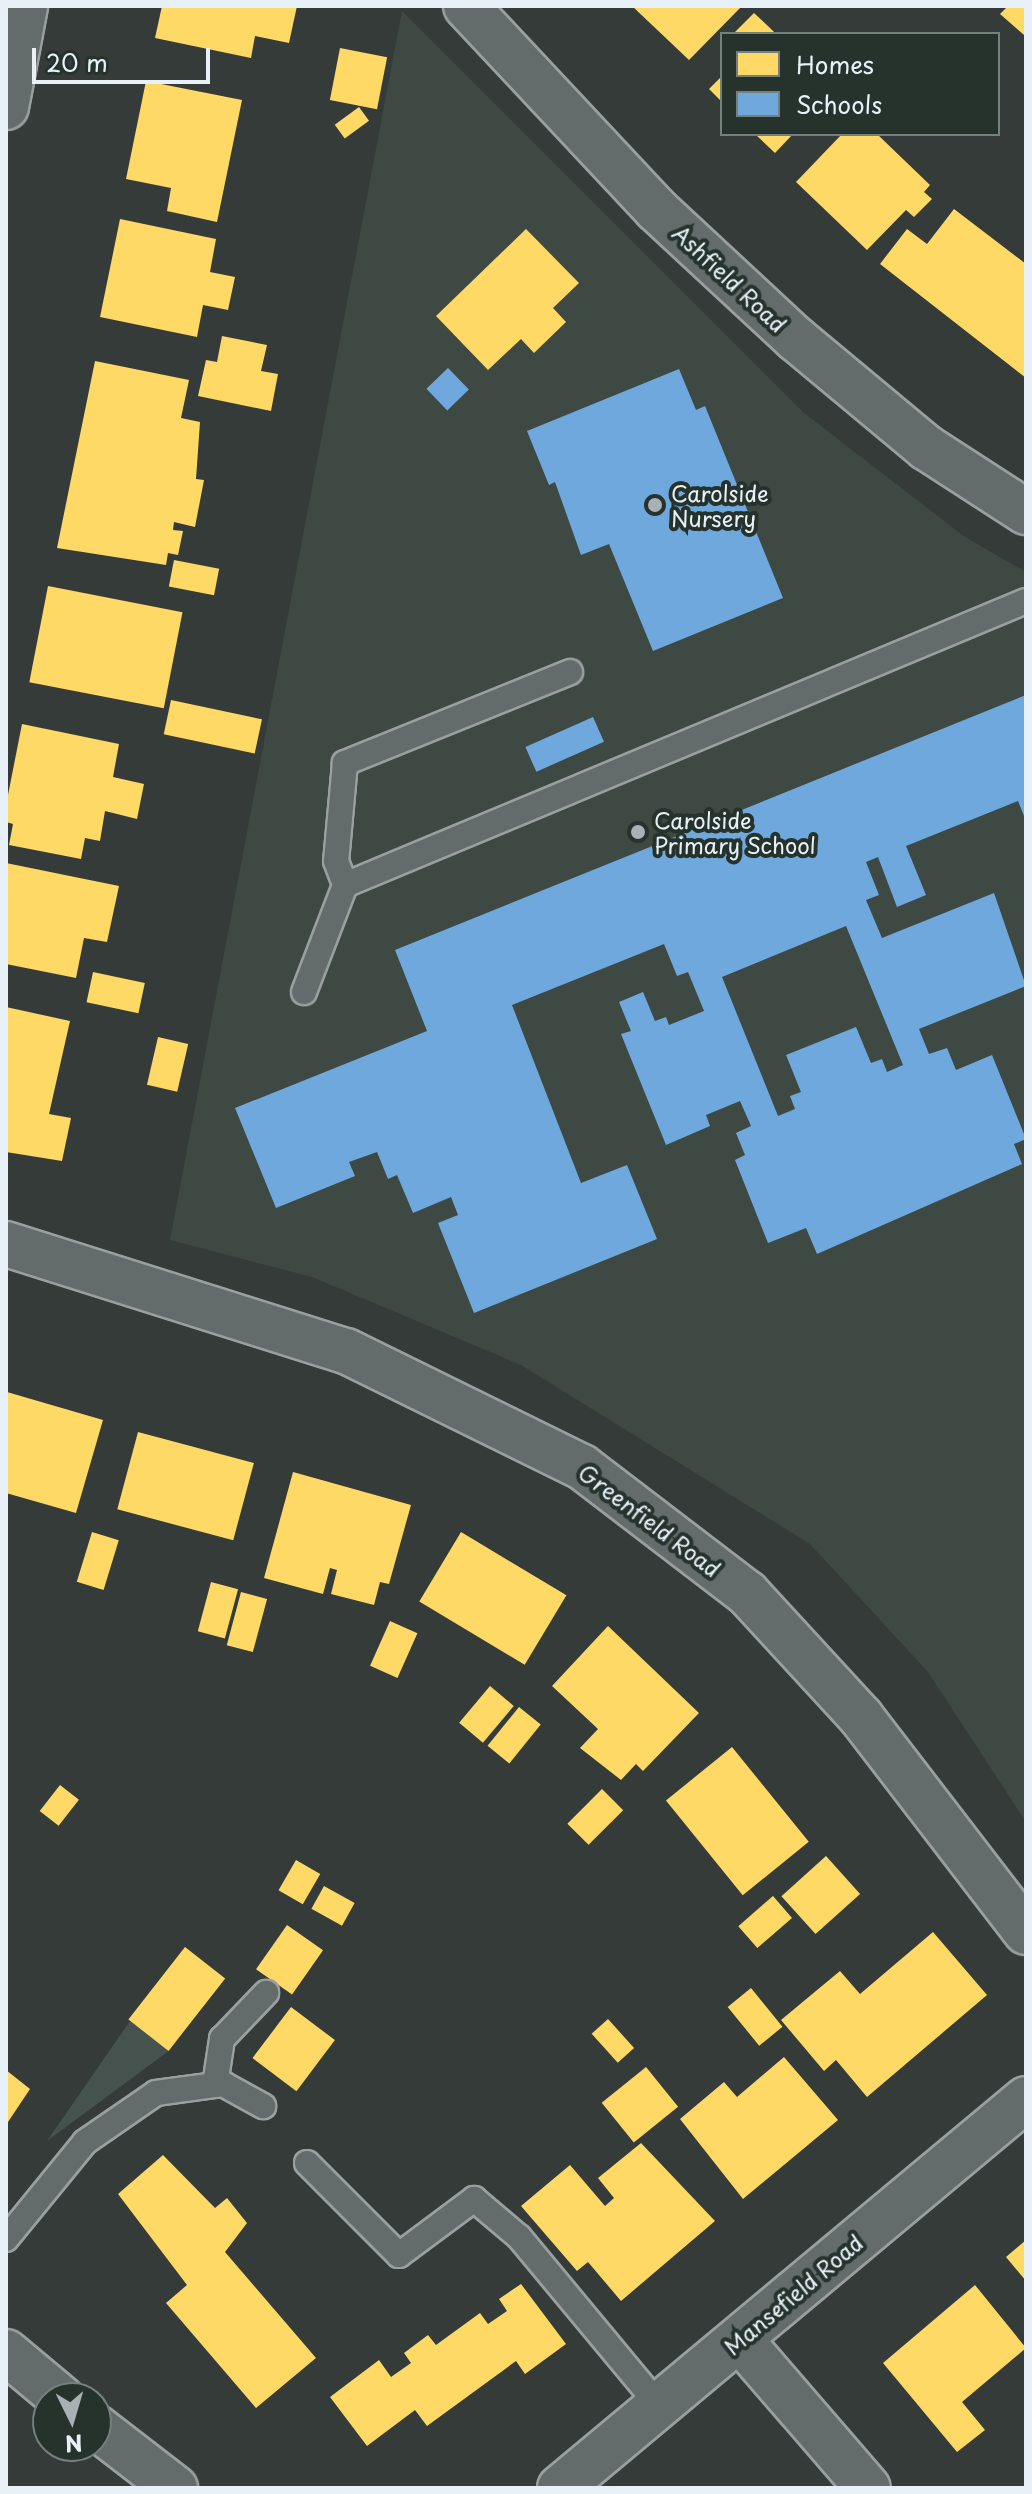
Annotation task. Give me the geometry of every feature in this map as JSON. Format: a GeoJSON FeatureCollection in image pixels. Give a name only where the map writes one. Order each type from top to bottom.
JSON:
{"type":"FeatureCollection","features":[{"type":"Feature","properties":{"kind":"street"},"geometry":{"type":"LineString","coordinates":[[6,107],[25,6]]}},
{"type":"Feature","properties":{"kind":"street","name":"Ashfield Road"},"geometry":{"type":"LineString","coordinates":[[466,6],[656,209],[796,339],[927,448],[1026,512]]}},
{"type":"Feature","properties":{"kind":"street","name":"Greenfield Road"},"geometry":{"type":"LineString","coordinates":[[6,1244],[346,1351],[582,1467],[747,1593],[861,1717],[1026,1932]]}},
{"type":"Feature","properties":{"kind":"street","name":"Mansefield Road"},"geometry":{"type":"LineString","coordinates":[[560,2488],[656,2402],[741,2341],[1026,2099]]}},
{"type":"Feature","properties":{"kind":"street"},"geometry":{"type":"LineString","coordinates":[[741,2341],[868,2488]]}},
{"type":"Feature","properties":{"kind":"street"},"geometry":{"type":"LineString","coordinates":[[6,2352],[42,2382]]}},
{"type":"Feature","properties":{"kind":"street"},"geometry":{"type":"LineString","coordinates":[[112,2439],[175,2488]]}},
{"type":"Feature","properties":{"kind":"lane"},"geometry":{"type":"LineString","coordinates":[[345,885],[1026,601]]}},
{"type":"Feature","properties":{"kind":"lane"},"geometry":{"type":"LineString","coordinates":[[304,992],[345,885],[336,861],[345,763],[570,672]]}},
{"type":"Feature","properties":{"kind":"lane"},"geometry":{"type":"LineString","coordinates":[[215,2085],[222,2039],[266,1993]]}},
{"type":"Feature","properties":{"kind":"lane"},"geometry":{"type":"LineString","coordinates":[[6,2239],[85,2142],[156,2093],[215,2085],[263,2106]]}},
{"type":"Feature","properties":{"kind":"lane"},"geometry":{"type":"LineString","coordinates":[[307,2163],[399,2255],[474,2199],[519,2237],[656,2402]]}},
{"type":"Feature","properties":{"kind":"shaded area","name":"Carolside Primary School"},"geometry":{"type":"Polygon","coordinates":[[[402,11],[804,413],[965,537],[1026,572],[1026,1822],[928,1672],[810,1544],[521,1365],[312,1277],[170,1240],[402,11]]]}},
{"type":"Feature","properties":{"kind":"shaded area"},"geometry":{"type":"Polygon","coordinates":[[[130,2021],[170,2050],[47,2141],[130,2021]]]}},
{"type":"Feature","properties":{"kind":"building: Homes"},"geometry":{"type":"Polygon","coordinates":[[[162,6],[297,6],[289,43],[255,36],[251,58],[155,38],[162,6]]]}},
{"type":"Feature","properties":{"kind":"building: Homes"},"geometry":{"type":"Polygon","coordinates":[[[632,6],[742,6],[689,60],[632,6]]]}},
{"type":"Feature","properties":{"kind":"building: Homes"},"geometry":{"type":"Polygon","coordinates":[[[1008,6],[1026,6],[1024,35],[1000,14],[1008,6]]]}},
{"type":"Feature","properties":{"kind":"building: Homes"},"geometry":{"type":"Polygon","coordinates":[[[754,13],[774,32],[735,32],[754,13]]]}},
{"type":"Feature","properties":{"kind":"building: Homes"},"geometry":{"type":"Polygon","coordinates":[[[340,48],[387,57],[377,109],[330,100],[340,48]]]}},
{"type":"Feature","properties":{"kind":"building: Homes"},"geometry":{"type":"Polygon","coordinates":[[[720,78],[720,100],[709,89],[720,78]]]}},
{"type":"Feature","properties":{"kind":"building: Homes"},"geometry":{"type":"Polygon","coordinates":[[[146,81],[242,100],[217,222],[167,211],[171,188],[126,179],[146,81]]]}},
{"type":"Feature","properties":{"kind":"building: Homes"},"geometry":{"type":"Polygon","coordinates":[[[359,107],[369,121],[345,138],[335,125],[359,107]]]}},
{"type":"Feature","properties":{"kind":"building: Homes"},"geometry":{"type":"Polygon","coordinates":[[[757,136],[791,136],[775,153],[757,136]]]}},
{"type":"Feature","properties":{"kind":"building: Homes"},"geometry":{"type":"Polygon","coordinates":[[[840,136],[879,136],[930,185],[924,192],[932,199],[914,217],[906,210],[867,250],[796,182],[840,136]]]}},
{"type":"Feature","properties":{"kind":"building: Homes"},"geometry":{"type":"Polygon","coordinates":[[[954,209],[1026,264],[1026,378],[880,264],[907,229],[927,244],[954,209]]]}},
{"type":"Feature","properties":{"kind":"building: Homes"},"geometry":{"type":"Polygon","coordinates":[[[120,219],[216,239],[210,272],[235,277],[228,310],[203,305],[197,337],[100,317],[120,219]]]}},
{"type":"Feature","properties":{"kind":"building: Homes"},"geometry":{"type":"Polygon","coordinates":[[[526,229],[579,283],[553,308],[566,322],[534,353],[521,339],[488,370],[436,316],[526,229]]]}},
{"type":"Feature","properties":{"kind":"building: Homes"},"geometry":{"type":"Polygon","coordinates":[[[222,336],[267,345],[261,371],[278,374],[271,411],[198,396],[206,360],[217,362],[222,336]]]}},
{"type":"Feature","properties":{"kind":"building: Homes"},"geometry":{"type":"Polygon","coordinates":[[[95,361],[189,380],[181,418],[200,422],[196,479],[204,480],[195,527],[174,522],[173,530],[183,531],[178,555],[168,553],[166,565],[57,548],[95,361]]]}},
{"type":"Feature","properties":{"kind":"building: Homes"},"geometry":{"type":"Polygon","coordinates":[[[174,560],[219,569],[214,595],[169,587],[174,560]]]}},
{"type":"Feature","properties":{"kind":"building: Homes"},"geometry":{"type":"Polygon","coordinates":[[[48,586],[182,612],[164,708],[29,682],[48,586]]]}},
{"type":"Feature","properties":{"kind":"building: Homes"},"geometry":{"type":"Polygon","coordinates":[[[171,700],[262,719],[255,754],[164,734],[171,700]]]}},
{"type":"Feature","properties":{"kind":"building: Homes"},"geometry":{"type":"Polygon","coordinates":[[[22,724],[119,744],[113,777],[144,784],[137,819],[105,811],[100,841],[85,838],[81,859],[9,845],[13,824],[6,822],[6,805],[22,724]]]}},
{"type":"Feature","properties":{"kind":"building: Homes"},"geometry":{"type":"Polygon","coordinates":[[[6,863],[119,886],[107,942],[84,938],[76,978],[6,964],[6,863]]]}},
{"type":"Feature","properties":{"kind":"building: Homes"},"geometry":{"type":"Polygon","coordinates":[[[93,972],[145,983],[138,1013],[87,1002],[93,972]]]}},
{"type":"Feature","properties":{"kind":"building: Homes"},"geometry":{"type":"Polygon","coordinates":[[[6,1007],[70,1021],[49,1114],[71,1118],[62,1161],[6,1152],[6,1007]]]}},
{"type":"Feature","properties":{"kind":"building: Homes"},"geometry":{"type":"Polygon","coordinates":[[[158,1037],[188,1044],[177,1092],[147,1085],[158,1037]]]}},
{"type":"Feature","properties":{"kind":"building: Homes"},"geometry":{"type":"Polygon","coordinates":[[[7,1392],[103,1420],[76,1513],[6,1493],[7,1392]]]}},
{"type":"Feature","properties":{"kind":"building: Homes"},"geometry":{"type":"Polygon","coordinates":[[[138,1432],[254,1463],[233,1540],[117,1509],[138,1432]]]}},
{"type":"Feature","properties":{"kind":"building: Homes"},"geometry":{"type":"Polygon","coordinates":[[[293,1472],[411,1505],[389,1584],[380,1582],[374,1605],[331,1594],[337,1570],[330,1568],[323,1594],[264,1578],[293,1472]]]}},
{"type":"Feature","properties":{"kind":"building: Homes"},"geometry":{"type":"Polygon","coordinates":[[[92,1532],[119,1540],[104,1590],[77,1582],[92,1532]]]}},
{"type":"Feature","properties":{"kind":"building: Homes"},"geometry":{"type":"Polygon","coordinates":[[[461,1532],[566,1595],[525,1665],[419,1601],[461,1532]]]}},
{"type":"Feature","properties":{"kind":"building: Homes"},"geometry":{"type":"Polygon","coordinates":[[[211,1582],[238,1589],[225,1639],[198,1631],[211,1582]]]}},
{"type":"Feature","properties":{"kind":"building: Homes"},"geometry":{"type":"Polygon","coordinates":[[[241,1592],[267,1599],[253,1652],[227,1645],[241,1592]]]}},
{"type":"Feature","properties":{"kind":"building: Homes"},"geometry":{"type":"Polygon","coordinates":[[[390,1621],[417,1633],[397,1678],[370,1666],[390,1621]]]}},
{"type":"Feature","properties":{"kind":"building: Homes"},"geometry":{"type":"Polygon","coordinates":[[[608,1626],[699,1713],[643,1771],[636,1764],[621,1780],[580,1748],[598,1729],[552,1686],[608,1626]]]}},
{"type":"Feature","properties":{"kind":"building: Homes"},"geometry":{"type":"Polygon","coordinates":[[[490,1686],[514,1706],[483,1743],[459,1723],[490,1686]]]}},
{"type":"Feature","properties":{"kind":"building: Homes"},"geometry":{"type":"Polygon","coordinates":[[[519,1707],[541,1725],[509,1763],[488,1746],[519,1707]]]}},
{"type":"Feature","properties":{"kind":"building: Homes"},"geometry":{"type":"Polygon","coordinates":[[[732,1747],[809,1842],[743,1895],[666,1800],[732,1747]]]}},
{"type":"Feature","properties":{"kind":"building: Homes"},"geometry":{"type":"Polygon","coordinates":[[[60,1785],[79,1800],[59,1826],[40,1811],[60,1785]]]}},
{"type":"Feature","properties":{"kind":"building: Homes"},"geometry":{"type":"Polygon","coordinates":[[[602,1789],[623,1810],[589,1845],[567,1824],[602,1789]]]}},
{"type":"Feature","properties":{"kind":"building: Homes"},"geometry":{"type":"Polygon","coordinates":[[[826,1856],[860,1894],[816,1934],[781,1896],[826,1856]]]}},
{"type":"Feature","properties":{"kind":"building: Homes"},"geometry":{"type":"Polygon","coordinates":[[[296,1860],[320,1874],[303,1904],[278,1890],[296,1860]]]}},
{"type":"Feature","properties":{"kind":"building: Homes"},"geometry":{"type":"Polygon","coordinates":[[[324,1886],[355,1903],[342,1926],[311,1909],[324,1886]]]}},
{"type":"Feature","properties":{"kind":"building: Homes"},"geometry":{"type":"Polygon","coordinates":[[[773,1896],[792,1918],[757,1948],[738,1926],[773,1896]]]}},
{"type":"Feature","properties":{"kind":"building: Homes"},"geometry":{"type":"Polygon","coordinates":[[[287,1925],[323,1950],[292,1994],[256,1969],[287,1925]]]}},
{"type":"Feature","properties":{"kind":"building: Homes"},"geometry":{"type":"Polygon","coordinates":[[[933,1932],[987,1995],[867,2097],[836,2060],[824,2071],[781,2020],[840,1971],[860,1994],[933,1932]]]}},
{"type":"Feature","properties":{"kind":"building: Homes"},"geometry":{"type":"Polygon","coordinates":[[[185,1947],[225,1978],[169,2051],[128,2019],[185,1947]]]}},
{"type":"Feature","properties":{"kind":"building: Homes"},"geometry":{"type":"Polygon","coordinates":[[[751,1988],[782,2027],[759,2046],[728,2007],[751,1988]]]}},
{"type":"Feature","properties":{"kind":"building: Homes"},"geometry":{"type":"Polygon","coordinates":[[[291,2007],[335,2040],[296,2091],[252,2058],[291,2007]]]}},
{"type":"Feature","properties":{"kind":"building: Homes"},"geometry":{"type":"Polygon","coordinates":[[[608,2019],[634,2048],[618,2063],[592,2034],[608,2019]]]}},
{"type":"Feature","properties":{"kind":"building: Homes"},"geometry":{"type":"Polygon","coordinates":[[[784,2057],[838,2120],[743,2199],[680,2119],[724,2082],[737,2097],[784,2057]]]}},
{"type":"Feature","properties":{"kind":"building: Homes"},"geometry":{"type":"Polygon","coordinates":[[[646,2067],[678,2107],[634,2143],[602,2103],[646,2067]]]}},
{"type":"Feature","properties":{"kind":"building: Homes"},"geometry":{"type":"Polygon","coordinates":[[[6,2070],[30,2089],[6,2125],[6,2070]]]}},
{"type":"Feature","properties":{"kind":"building: Homes"},"geometry":{"type":"Polygon","coordinates":[[[641,2143],[715,2221],[621,2301],[588,2262],[577,2271],[521,2206],[570,2165],[605,2206],[614,2198],[598,2178],[641,2143]]]}},
{"type":"Feature","properties":{"kind":"building: Homes"},"geometry":{"type":"Polygon","coordinates":[[[163,2155],[215,2208],[227,2198],[247,2223],[225,2252],[316,2358],[256,2408],[166,2303],[187,2285],[118,2194],[163,2155]]]}},
{"type":"Feature","properties":{"kind":"building: Homes"},"geometry":{"type":"Polygon","coordinates":[[[1026,2240],[1026,2281],[1006,2257],[1026,2240]]]}},
{"type":"Feature","properties":{"kind":"building: Homes"},"geometry":{"type":"Polygon","coordinates":[[[521,2284],[566,2344],[525,2374],[516,2361],[427,2426],[415,2410],[367,2446],[330,2397],[379,2360],[391,2377],[411,2363],[404,2353],[428,2335],[436,2345],[480,2313],[488,2324],[507,2311],[499,2299],[521,2284]]]}},
{"type":"Feature","properties":{"kind":"building: Homes"},"geometry":{"type":"Polygon","coordinates":[[[975,2285],[1026,2348],[962,2402],[985,2430],[957,2452],[883,2363],[975,2285]]]}},
{"type":"Feature","properties":{"kind":"building: Schools"},"geometry":{"type":"Polygon","coordinates":[[[448,368],[469,390],[447,410],[426,389],[448,368]]]}},
{"type":"Feature","properties":{"kind":"building: Schools","name":"Carolside Nursery"},"geometry":{"type":"Polygon","coordinates":[[[679,369],[696,410],[705,406],[783,598],[653,651],[609,544],[581,555],[555,482],[549,485],[527,431],[679,369]]]}},
{"type":"Feature","properties":{"kind":"building: Schools"},"geometry":{"type":"Polygon","coordinates":[[[1026,695],[1026,821],[1018,801],[906,846],[926,895],[897,907],[878,857],[866,862],[879,895],[866,900],[882,938],[994,893],[1026,986],[919,1029],[929,1054],[947,1048],[956,1070],[992,1055],[1026,1139],[1014,1144],[1022,1164],[817,1254],[806,1228],[768,1243],[735,1160],[745,1155],[736,1133],[751,1126],[740,1101],[706,1115],[710,1126],[666,1145],[621,1034],[631,1031],[619,1002],[643,992],[655,1021],[666,1017],[669,1025],[704,1011],[688,972],[677,976],[664,944],[512,1005],[581,1183],[627,1165],[657,1239],[474,1313],[438,1223],[458,1215],[451,1197],[413,1213],[397,1175],[388,1179],[377,1152],[349,1162],[355,1176],[276,1208],[235,1108],[427,1031],[395,950],[1026,695]],[[846,926],[722,977],[778,1116],[795,1109],[790,1096],[801,1092],[786,1055],[856,1027],[871,1063],[882,1059],[887,1072],[903,1065],[846,926]]]}},
{"type":"Feature","properties":{"kind":"building: Schools"},"geometry":{"type":"Polygon","coordinates":[[[593,717],[604,742],[536,772],[525,747],[593,717]]]}},
{"type":"Feature","properties":{"kind":"place","name":"Carolside Nursery"},"geometry":{"type":"Point","coordinates":[655,505]}},
{"type":"Feature","properties":{"kind":"place","name":"Carolside Primary School"},"geometry":{"type":"Point","coordinates":[638,832]}}]}
